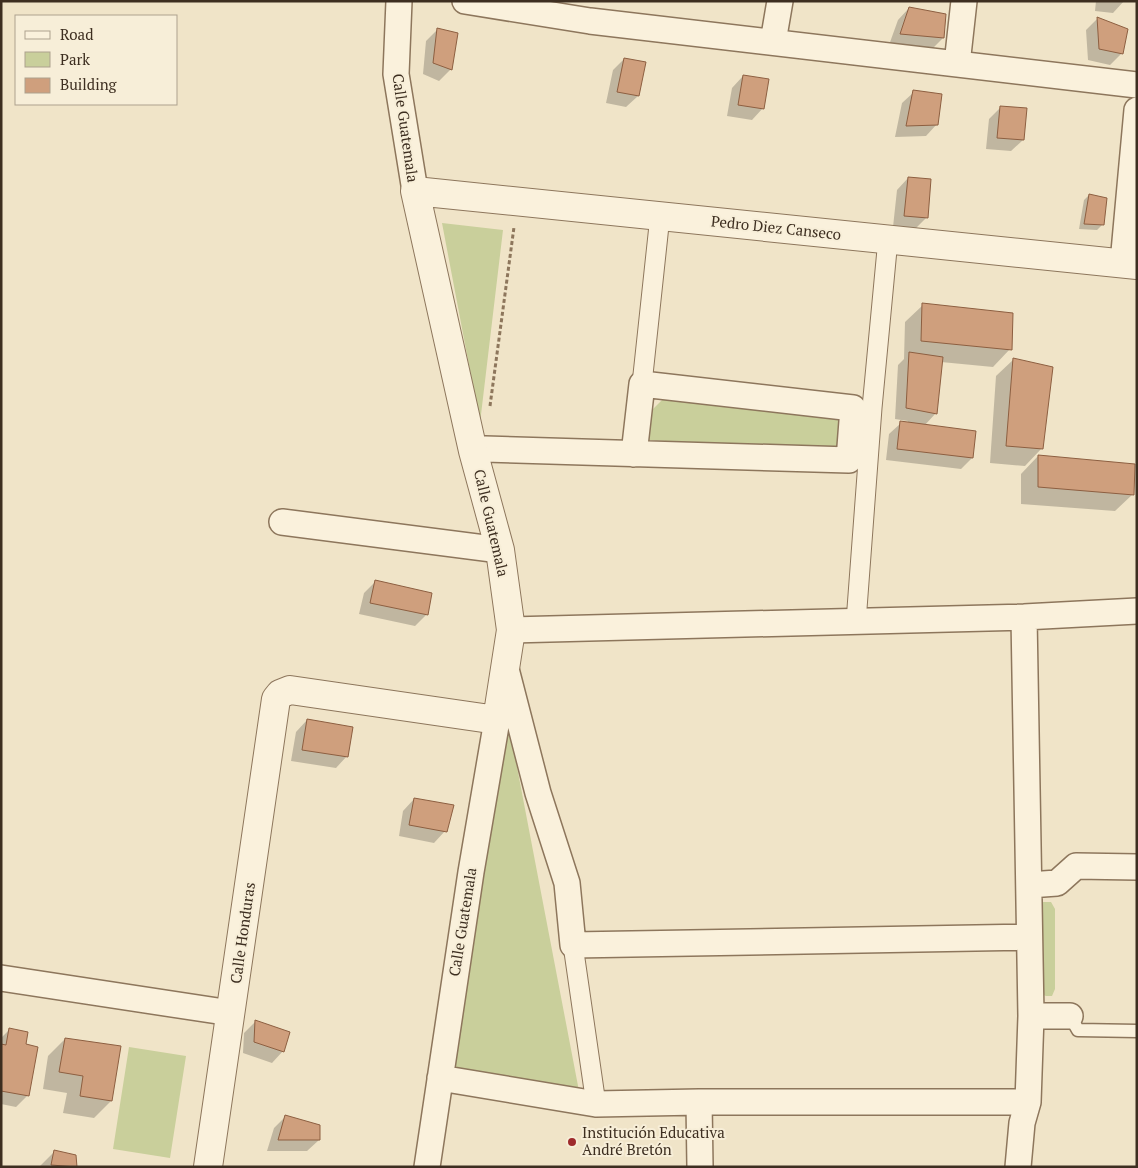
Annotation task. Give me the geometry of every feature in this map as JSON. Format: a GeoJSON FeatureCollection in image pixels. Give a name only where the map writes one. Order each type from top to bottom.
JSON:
{"type":"FeatureCollection","features":[{"type":"Feature","properties":{"kind":"street","name":"Calle Guatemala"},"geometry":{"type":"LineString","coordinates":[[399,1],[396,74],[415,191],[473,451],[500,550],[511,630],[498,720],[471,872],[427,1167]]}},
{"type":"Feature","properties":{"kind":"street"},"geometry":{"type":"LineString","coordinates":[[465,1],[591,11],[773,42],[1137,85]]}},
{"type":"Feature","properties":{"kind":"street"},"geometry":{"type":"LineString","coordinates":[[773,42],[780,1]]}},
{"type":"Feature","properties":{"kind":"street"},"geometry":{"type":"LineString","coordinates":[[957,64],[964,1]]}},
{"type":"Feature","properties":{"kind":"street"},"geometry":{"type":"LineString","coordinates":[[1130,264],[1137,110]]}},
{"type":"Feature","properties":{"kind":"street","name":"Pedro Diez Canseco"},"geometry":{"type":"LineString","coordinates":[[415,191],[1130,264]]}},
{"type":"Feature","properties":{"kind":"street"},"geometry":{"type":"LineString","coordinates":[[634,454],[660,216]]}},
{"type":"Feature","properties":{"kind":"street"},"geometry":{"type":"LineString","coordinates":[[856,622],[871,417],[888,240]]}},
{"type":"Feature","properties":{"kind":"street"},"geometry":{"type":"LineString","coordinates":[[473,451],[485,449],[849,460],[853,408],[642,384]]}},
{"type":"Feature","properties":{"kind":"street"},"geometry":{"type":"LineString","coordinates":[[282,522],[500,550]]}},
{"type":"Feature","properties":{"kind":"street"},"geometry":{"type":"LineString","coordinates":[[511,630],[1024,617],[1137,611]]}},
{"type":"Feature","properties":{"kind":"street"},"geometry":{"type":"LineString","coordinates":[[1018,1167],[1022,1123],[1028,1102],[1031,1016],[1024,617]]}},
{"type":"Feature","properties":{"kind":"street"},"geometry":{"type":"LineString","coordinates":[[506,669],[538,793],[567,883],[573,945],[596,1104]]}},
{"type":"Feature","properties":{"kind":"street","name":"Calle Honduras"},"geometry":{"type":"LineString","coordinates":[[208,1167],[276,699],[280,694],[290,690],[498,720]]}},
{"type":"Feature","properties":{"kind":"street"},"geometry":{"type":"LineString","coordinates":[[1029,885],[1058,883],[1076,866],[1137,867]]}},
{"type":"Feature","properties":{"kind":"street"},"geometry":{"type":"LineString","coordinates":[[573,945],[1029,937]]}},
{"type":"Feature","properties":{"kind":"street"},"geometry":{"type":"LineString","coordinates":[[1,978],[231,1014]]}},
{"type":"Feature","properties":{"kind":"street"},"geometry":{"type":"LineString","coordinates":[[1031,1016],[1070,1016]]}},
{"type":"Feature","properties":{"kind":"street"},"geometry":{"type":"LineString","coordinates":[[440,1078],[596,1104],[699,1102],[1028,1102]]}},
{"type":"Feature","properties":{"kind":"street"},"geometry":{"type":"LineString","coordinates":[[699,1102],[700,1167]]}},
{"type":"Feature","properties":{"kind":"lane"},"geometry":{"type":"LineString","coordinates":[[1070,1016],[1078,1030],[1137,1031]]}},
{"type":"Feature","properties":{"kind":"path"},"geometry":{"type":"LineString","coordinates":[[490,410],[518,202]]}},
{"type":"Feature","properties":{"kind":"green space"},"geometry":{"type":"Polygon","coordinates":[[[442,223],[503,230],[480,423],[442,223]]]}},
{"type":"Feature","properties":{"kind":"green space"},"geometry":{"type":"Polygon","coordinates":[[[663,399],[844,419],[842,451],[648,440],[652,410],[663,399]]]}},
{"type":"Feature","properties":{"kind":"green space"},"geometry":{"type":"Polygon","coordinates":[[[508,720],[579,1091],[449,1067],[508,720]]]}},
{"type":"Feature","properties":{"kind":"green space"},"geometry":{"type":"Polygon","coordinates":[[[1043,902],[1051,902],[1055,909],[1055,989],[1052,996],[1039,993],[1039,907],[1043,902]]]}},
{"type":"Feature","properties":{"kind":"green space"},"geometry":{"type":"Polygon","coordinates":[[[129,1047],[186,1056],[170,1158],[113,1149],[129,1047]]]}},
{"type":"Feature","properties":{"kind":"building"},"geometry":{"type":"Polygon","coordinates":[[[909,7],[946,14],[944,38],[900,34],[909,7]]]}},
{"type":"Feature","properties":{"kind":"building"},"geometry":{"type":"Polygon","coordinates":[[[1097,17],[1128,29],[1123,54],[1099,49],[1097,17]]]}},
{"type":"Feature","properties":{"kind":"building"},"geometry":{"type":"Polygon","coordinates":[[[437,28],[458,33],[452,70],[433,63],[437,28]]]}},
{"type":"Feature","properties":{"kind":"building"},"geometry":{"type":"Polygon","coordinates":[[[624,58],[646,62],[639,96],[617,92],[624,58]]]}},
{"type":"Feature","properties":{"kind":"building"},"geometry":{"type":"Polygon","coordinates":[[[743,75],[769,79],[764,109],[738,105],[743,75]]]}},
{"type":"Feature","properties":{"kind":"building"},"geometry":{"type":"Polygon","coordinates":[[[913,90],[942,94],[938,125],[906,126],[913,90]]]}},
{"type":"Feature","properties":{"kind":"building"},"geometry":{"type":"Polygon","coordinates":[[[1000,106],[1027,108],[1024,140],[997,138],[1000,106]]]}},
{"type":"Feature","properties":{"kind":"building"},"geometry":{"type":"Polygon","coordinates":[[[908,177],[931,179],[928,218],[904,216],[908,177]]]}},
{"type":"Feature","properties":{"kind":"building"},"geometry":{"type":"Polygon","coordinates":[[[1089,194],[1107,198],[1104,225],[1084,224],[1089,194]]]}},
{"type":"Feature","properties":{"kind":"building"},"geometry":{"type":"Polygon","coordinates":[[[922,303],[1013,313],[1012,350],[921,341],[922,303]]]}},
{"type":"Feature","properties":{"kind":"building"},"geometry":{"type":"Polygon","coordinates":[[[909,352],[943,357],[937,414],[906,408],[909,352]]]}},
{"type":"Feature","properties":{"kind":"building"},"geometry":{"type":"Polygon","coordinates":[[[1013,358],[1053,367],[1043,449],[1006,446],[1013,358]]]}},
{"type":"Feature","properties":{"kind":"building"},"geometry":{"type":"Polygon","coordinates":[[[900,421],[976,431],[973,458],[897,449],[900,421]]]}},
{"type":"Feature","properties":{"kind":"building"},"geometry":{"type":"Polygon","coordinates":[[[1038,455],[1135,464],[1134,495],[1038,487],[1038,455]]]}},
{"type":"Feature","properties":{"kind":"building"},"geometry":{"type":"Polygon","coordinates":[[[375,580],[432,593],[428,615],[370,603],[375,580]]]}},
{"type":"Feature","properties":{"kind":"building"},"geometry":{"type":"Polygon","coordinates":[[[307,719],[353,727],[348,757],[302,750],[307,719]]]}},
{"type":"Feature","properties":{"kind":"building"},"geometry":{"type":"Polygon","coordinates":[[[414,798],[454,805],[447,832],[409,825],[414,798]]]}},
{"type":"Feature","properties":{"kind":"building"},"geometry":{"type":"Polygon","coordinates":[[[255,1020],[290,1032],[284,1052],[254,1042],[255,1020]]]}},
{"type":"Feature","properties":{"kind":"building"},"geometry":{"type":"Polygon","coordinates":[[[9,1028],[28,1032],[26,1044],[38,1047],[29,1096],[1,1091],[1,1044],[6,1045],[9,1028]]]}},
{"type":"Feature","properties":{"kind":"building"},"geometry":{"type":"Polygon","coordinates":[[[65,1038],[121,1046],[112,1101],[80,1096],[83,1076],[59,1072],[65,1038]]]}},
{"type":"Feature","properties":{"kind":"building"},"geometry":{"type":"Polygon","coordinates":[[[285,1115],[320,1125],[320,1140],[278,1140],[285,1115]]]}},
{"type":"Feature","properties":{"kind":"building"},"geometry":{"type":"Polygon","coordinates":[[[54,1150],[76,1155],[77,1167],[51,1165],[54,1150]]]}},
{"type":"Feature","properties":{"kind":"place","name":"Institución Educativa André Bretón"},"geometry":{"type":"Point","coordinates":[572,1142]}}]}
